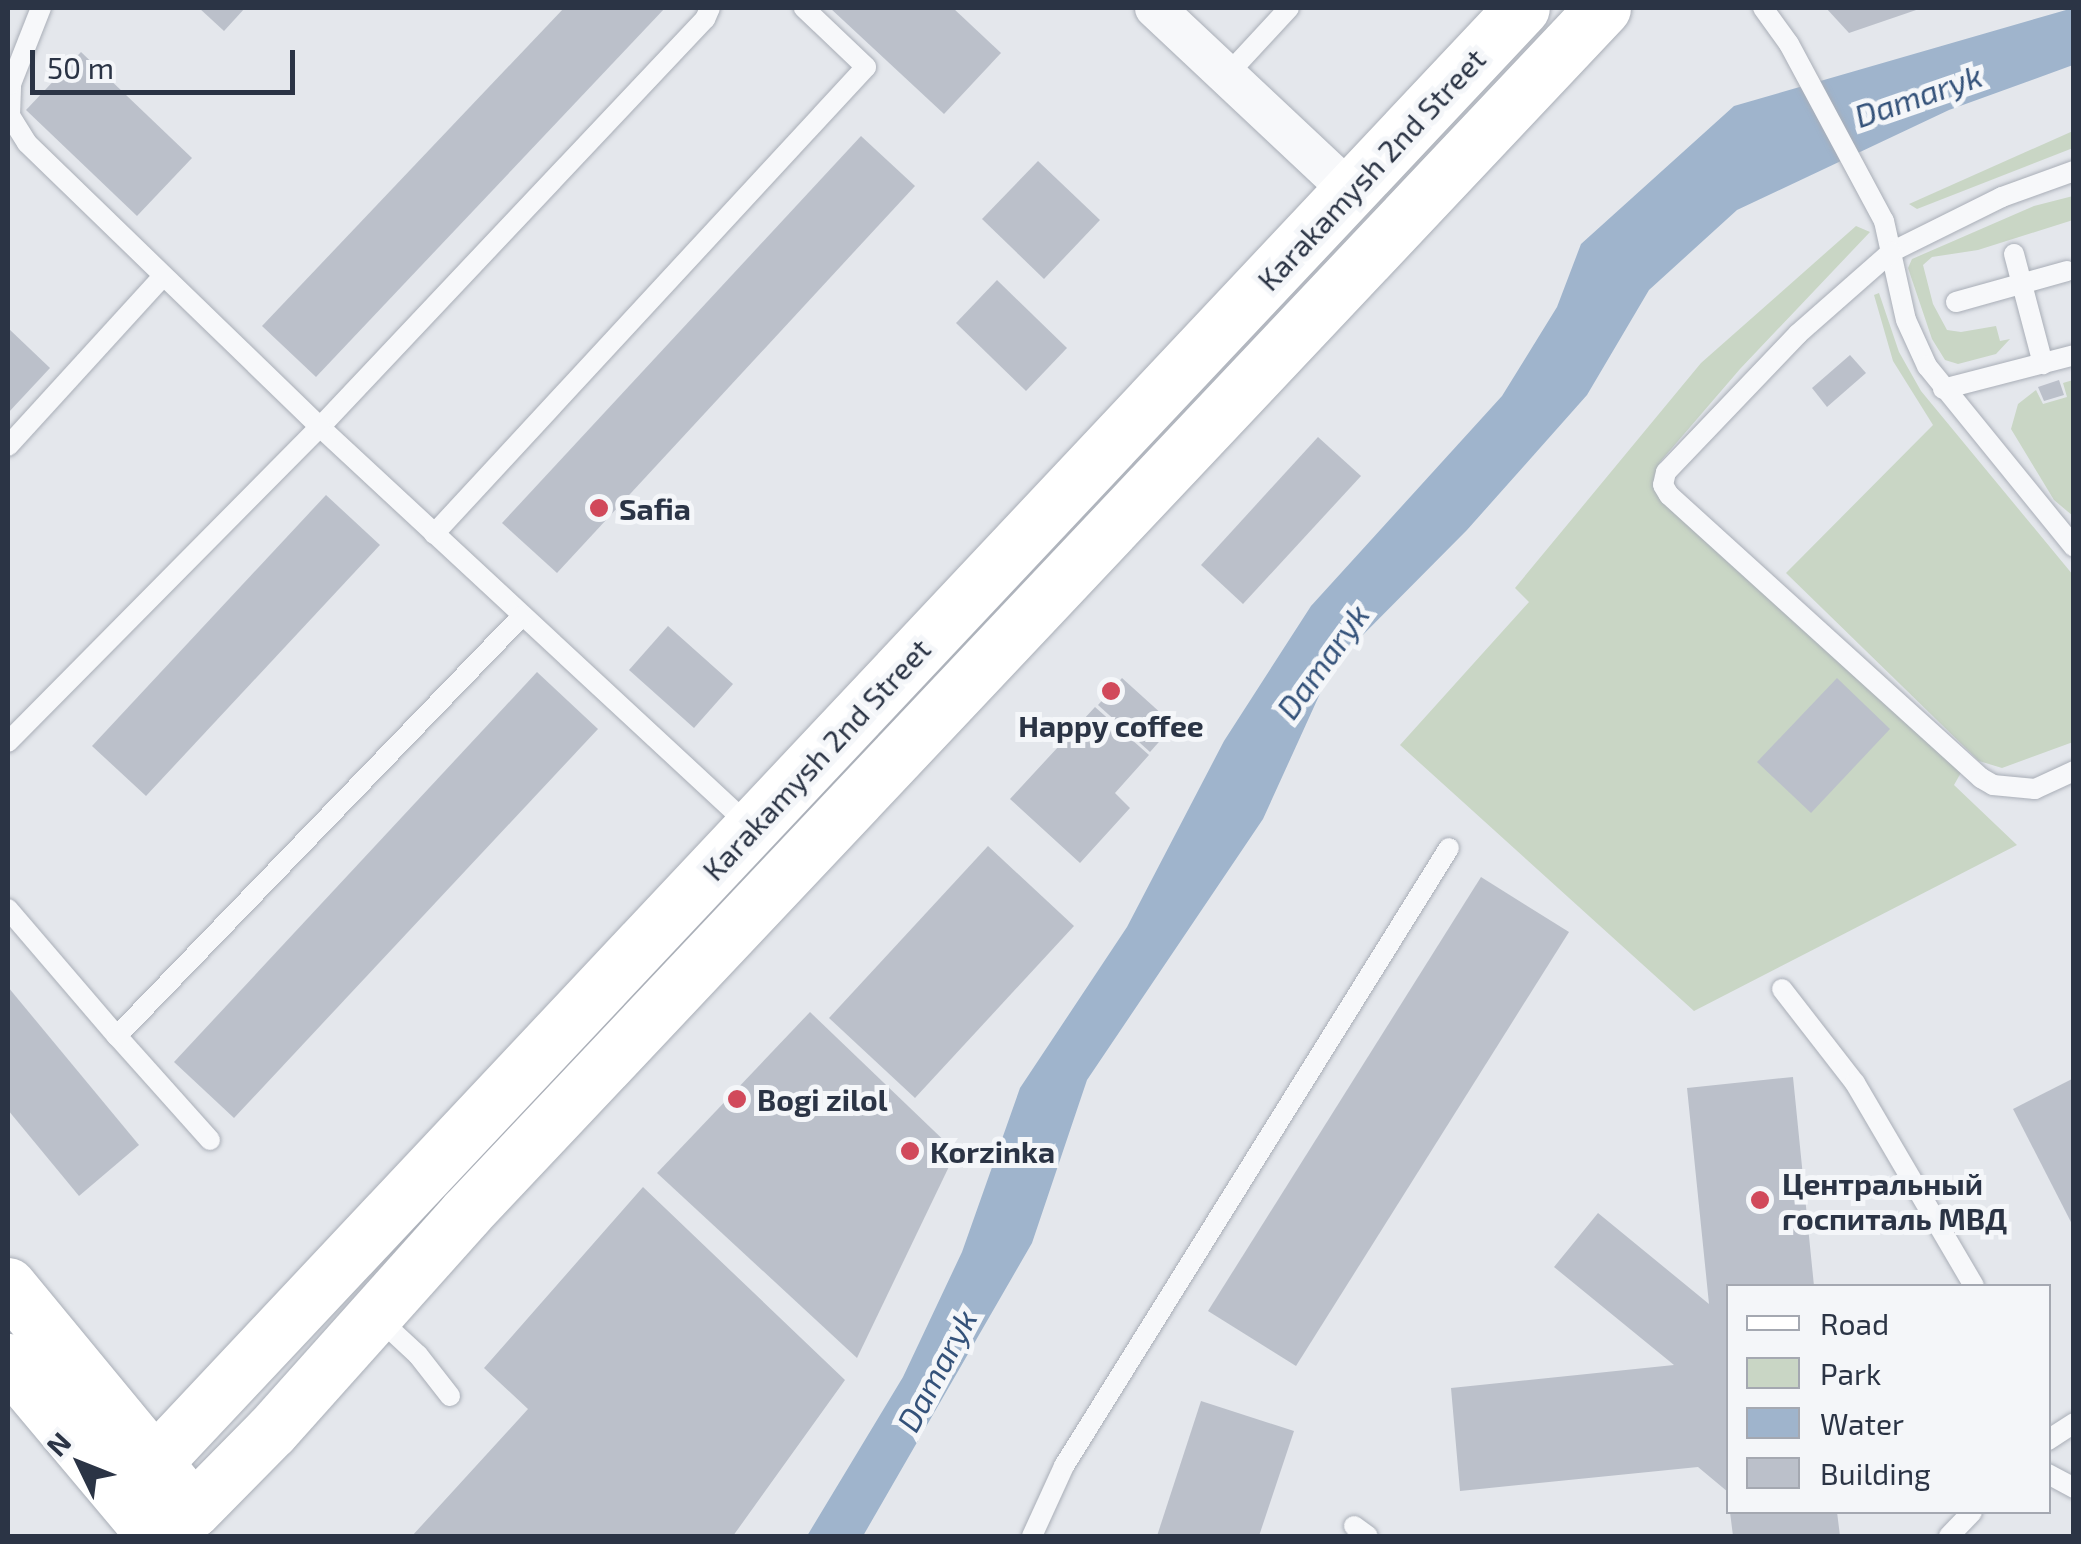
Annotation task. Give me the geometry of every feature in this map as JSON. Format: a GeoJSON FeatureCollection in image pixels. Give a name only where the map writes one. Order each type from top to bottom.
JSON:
{"type":"FeatureCollection","features":[{"type":"Feature","properties":{"kind":"main road","name":"Karakamysh 2nd Street"},"geometry":{"type":"LineString","coordinates":[[154,1463],[1522,8]]}},
{"type":"Feature","properties":{"kind":"main road","name":"Karakamysh 2nd Street"},"geometry":{"type":"LineString","coordinates":[[170,1530],[272,1430],[373,1313],[1603,8]]}},
{"type":"Feature","properties":{"kind":"main road"},"geometry":{"type":"LineString","coordinates":[[1472,61],[1516,100]]}},
{"type":"Feature","properties":{"kind":"main road"},"geometry":{"type":"LineString","coordinates":[[8,1285],[154,1463],[170,1530]]}},
{"type":"Feature","properties":{"kind":"main road"},"geometry":{"type":"LineString","coordinates":[[8,1361],[170,1530]]}},
{"type":"Feature","properties":{"kind":"street"},"geometry":{"type":"LineString","coordinates":[[1156,8],[1350,190]]}},
{"type":"Feature","properties":{"kind":"lane"},"geometry":{"type":"LineString","coordinates":[[40,8],[11,84],[10,116],[27,143],[434,534],[752,828]]}},
{"type":"Feature","properties":{"kind":"lane"},"geometry":{"type":"LineString","coordinates":[[8,742],[320,426],[705,19],[710,8]]}},
{"type":"Feature","properties":{"kind":"lane"},"geometry":{"type":"LineString","coordinates":[[434,534],[866,67],[804,8]]}},
{"type":"Feature","properties":{"kind":"lane"},"geometry":{"type":"LineString","coordinates":[[1227,75],[1289,8]]}},
{"type":"Feature","properties":{"kind":"lane"},"geometry":{"type":"LineString","coordinates":[[1763,8],[1789,44],[1884,221],[1914,342],[1944,388],[2074,547]]}},
{"type":"Feature","properties":{"kind":"lane"},"geometry":{"type":"LineString","coordinates":[[2074,170],[2002,197],[1890,252],[1772,362],[1666,472],[1665,490],[1981,778],[2008,788],[2036,789],[2074,770]]}},
{"type":"Feature","properties":{"kind":"lane"},"geometry":{"type":"LineString","coordinates":[[2014,254],[2044,364]]}},
{"type":"Feature","properties":{"kind":"lane"},"geometry":{"type":"LineString","coordinates":[[1956,302],[2067,272]]}},
{"type":"Feature","properties":{"kind":"lane"},"geometry":{"type":"LineString","coordinates":[[8,446],[163,276]]}},
{"type":"Feature","properties":{"kind":"lane"},"geometry":{"type":"LineString","coordinates":[[1944,388],[2074,356]]}},
{"type":"Feature","properties":{"kind":"lane"},"geometry":{"type":"LineString","coordinates":[[116,1036],[522,616]]}},
{"type":"Feature","properties":{"kind":"lane"},"geometry":{"type":"LineString","coordinates":[[1032,1536],[1064,1466],[1449,848]]}},
{"type":"Feature","properties":{"kind":"lane"},"geometry":{"type":"LineString","coordinates":[[8,909],[210,1140]]}},
{"type":"Feature","properties":{"kind":"lane"},"geometry":{"type":"LineString","coordinates":[[1782,990],[1855,1082],[1973,1284]]}},
{"type":"Feature","properties":{"kind":"lane"},"geometry":{"type":"LineString","coordinates":[[373,1313],[418,1355],[450,1396]]}},
{"type":"Feature","properties":{"kind":"lane"},"geometry":{"type":"LineString","coordinates":[[2051,1438],[2074,1423]]}},
{"type":"Feature","properties":{"kind":"lane"},"geometry":{"type":"LineString","coordinates":[[2051,1476],[2074,1488]]}},
{"type":"Feature","properties":{"kind":"lane"},"geometry":{"type":"LineString","coordinates":[[1950,1536],[1970,1514]]}},
{"type":"Feature","properties":{"kind":"green space"},"geometry":{"type":"Polygon","coordinates":[[[2073,131],[2073,148],[1917,209],[1909,204],[2073,131]]]}},
{"type":"Feature","properties":{"kind":"green space"},"geometry":{"type":"Polygon","coordinates":[[[2073,196],[2073,220],[1978,250],[1932,257],[1923,265],[1933,304],[1947,330],[1961,332],[1996,326],[2000,341],[2010,339],[1996,354],[1958,364],[1945,360],[1932,339],[1908,268],[1912,259],[2034,206],[2073,196]]]}},
{"type":"Feature","properties":{"kind":"green space"},"geometry":{"type":"Polygon","coordinates":[[[1856,226],[1870,232],[1740,369],[1660,462],[1654,476],[1963,769],[1954,785],[2017,845],[1694,1011],[1400,745],[1529,602],[1515,588],[1701,363],[1856,226]]]}},
{"type":"Feature","properties":{"kind":"green space"},"geometry":{"type":"Polygon","coordinates":[[[1879,293],[1899,352],[1921,391],[2073,575],[2073,742],[2002,768],[1979,761],[1786,573],[1933,425],[1893,361],[1874,295],[1879,293]]]}},
{"type":"Feature","properties":{"kind":"green space"},"geometry":{"type":"Polygon","coordinates":[[[2074,380],[2073,516],[2054,500],[2011,429],[2018,404],[2036,390],[2043,404],[2067,397],[2063,383],[2074,380]]]}},
{"type":"Feature","properties":{"kind":"water","name":"Damaryk"},"geometry":{"type":"Polygon","coordinates":[[[2073,8],[2073,65],[1949,110],[1737,210],[1649,290],[1587,395],[1467,530],[1333,665],[1263,819],[1087,1080],[1032,1243],[863,1536],[807,1536],[903,1377],[962,1252],[1020,1088],[1127,927],[1224,741],[1311,606],[1502,396],[1557,307],[1581,244],[1734,106],[2073,8]]]}},
{"type":"Feature","properties":{"kind":"building"},"geometry":{"type":"Polygon","coordinates":[[[199,8],[245,8],[224,31],[199,8]]]}},
{"type":"Feature","properties":{"kind":"building"},"geometry":{"type":"Polygon","coordinates":[[[564,8],[665,8],[316,377],[262,326],[564,8]]]}},
{"type":"Feature","properties":{"kind":"building"},"geometry":{"type":"Polygon","coordinates":[[[830,8],[953,8],[1001,53],[944,114],[830,8]]]}},
{"type":"Feature","properties":{"kind":"building"},"geometry":{"type":"Polygon","coordinates":[[[1826,8],[1922,8],[1849,33],[1826,8]]]}},
{"type":"Feature","properties":{"kind":"building"},"geometry":{"type":"Polygon","coordinates":[[[81,52],[192,158],[137,216],[26,110],[81,52]]]}},
{"type":"Feature","properties":{"kind":"building"},"geometry":{"type":"Polygon","coordinates":[[[861,136],[915,186],[557,573],[502,523],[861,136]]]}},
{"type":"Feature","properties":{"kind":"building"},"geometry":{"type":"Polygon","coordinates":[[[1038,161],[1100,220],[1044,279],[982,219],[1038,161]]]}},
{"type":"Feature","properties":{"kind":"building"},"geometry":{"type":"Polygon","coordinates":[[[997,280],[1067,348],[1026,391],[956,323],[997,280]]]}},
{"type":"Feature","properties":{"kind":"building"},"geometry":{"type":"Polygon","coordinates":[[[8,328],[50,368],[8,413],[8,328]]]}},
{"type":"Feature","properties":{"kind":"building"},"geometry":{"type":"Polygon","coordinates":[[[1850,355],[1866,373],[1827,407],[1812,388],[1850,355]]]}},
{"type":"Feature","properties":{"kind":"building"},"geometry":{"type":"Polygon","coordinates":[[[2059,380],[2064,395],[2044,401],[2038,387],[2059,380]]]}},
{"type":"Feature","properties":{"kind":"building"},"geometry":{"type":"Polygon","coordinates":[[[1318,437],[1361,476],[1243,604],[1201,565],[1318,437]]]}},
{"type":"Feature","properties":{"kind":"building"},"geometry":{"type":"Polygon","coordinates":[[[326,495],[380,545],[146,796],[92,746],[326,495]]]}},
{"type":"Feature","properties":{"kind":"building"},"geometry":{"type":"Polygon","coordinates":[[[668,626],[733,684],[694,728],[629,670],[668,626]]]}},
{"type":"Feature","properties":{"kind":"building"},"geometry":{"type":"Polygon","coordinates":[[[537,672],[598,729],[234,1118],[174,1062],[537,672]]]}},
{"type":"Feature","properties":{"kind":"building"},"geometry":{"type":"Polygon","coordinates":[[[1122,678],[1174,725],[1150,752],[1098,705],[1122,678]]]}},
{"type":"Feature","properties":{"kind":"building"},"geometry":{"type":"Polygon","coordinates":[[[1837,678],[1890,729],[1811,813],[1757,762],[1837,678]]]}},
{"type":"Feature","properties":{"kind":"building"},"geometry":{"type":"Polygon","coordinates":[[[1095,707],[1149,755],[1115,793],[1130,808],[1080,863],[1010,799],[1095,707]]]}},
{"type":"Feature","properties":{"kind":"building"},"geometry":{"type":"Polygon","coordinates":[[[988,846],[1074,926],[915,1098],[829,1018],[988,846]]]}},
{"type":"Feature","properties":{"kind":"building"},"geometry":{"type":"Polygon","coordinates":[[[1481,877],[1569,932],[1296,1366],[1208,1311],[1481,877]]]}},
{"type":"Feature","properties":{"kind":"building"},"geometry":{"type":"Polygon","coordinates":[[[8,987],[139,1145],[79,1196],[8,1110],[8,987]]]}},
{"type":"Feature","properties":{"kind":"building"},"geometry":{"type":"Polygon","coordinates":[[[810,1012],[956,1152],[857,1358],[657,1173],[810,1012]]]}},
{"type":"Feature","properties":{"kind":"building"},"geometry":{"type":"Polygon","coordinates":[[[1793,1077],[1814,1284],[1726,1284],[1726,1490],[1698,1467],[1460,1491],[1451,1388],[1674,1365],[1554,1267],[1598,1213],[1709,1304],[1687,1088],[1793,1077]]]}},
{"type":"Feature","properties":{"kind":"building"},"geometry":{"type":"Polygon","coordinates":[[[2074,1078],[2074,1228],[2013,1109],[2074,1078]]]}},
{"type":"Feature","properties":{"kind":"building"},"geometry":{"type":"Polygon","coordinates":[[[643,1187],[845,1380],[733,1536],[412,1536],[528,1409],[484,1368],[643,1187]]]}},
{"type":"Feature","properties":{"kind":"building"},"geometry":{"type":"Polygon","coordinates":[[[1201,1401],[1294,1431],[1259,1536],[1157,1536],[1201,1401]]]}},
{"type":"Feature","properties":{"kind":"building"},"geometry":{"type":"Polygon","coordinates":[[[1730,1514],[1837,1514],[1840,1536],[1733,1536],[1730,1514]]]}},
{"type":"Feature","properties":{"kind":"place","name":"Safia"},"geometry":{"type":"Point","coordinates":[599,508]}},
{"type":"Feature","properties":{"kind":"place","name":"Happy coffee"},"geometry":{"type":"Point","coordinates":[1111,691]}},
{"type":"Feature","properties":{"kind":"place","name":"Bogi zilol"},"geometry":{"type":"Point","coordinates":[737,1099]}},
{"type":"Feature","properties":{"kind":"place","name":"Korzinka"},"geometry":{"type":"Point","coordinates":[910,1151]}},
{"type":"Feature","properties":{"kind":"place","name":"Центральный госпиталь МВД"},"geometry":{"type":"Point","coordinates":[1760,1200]}}]}
